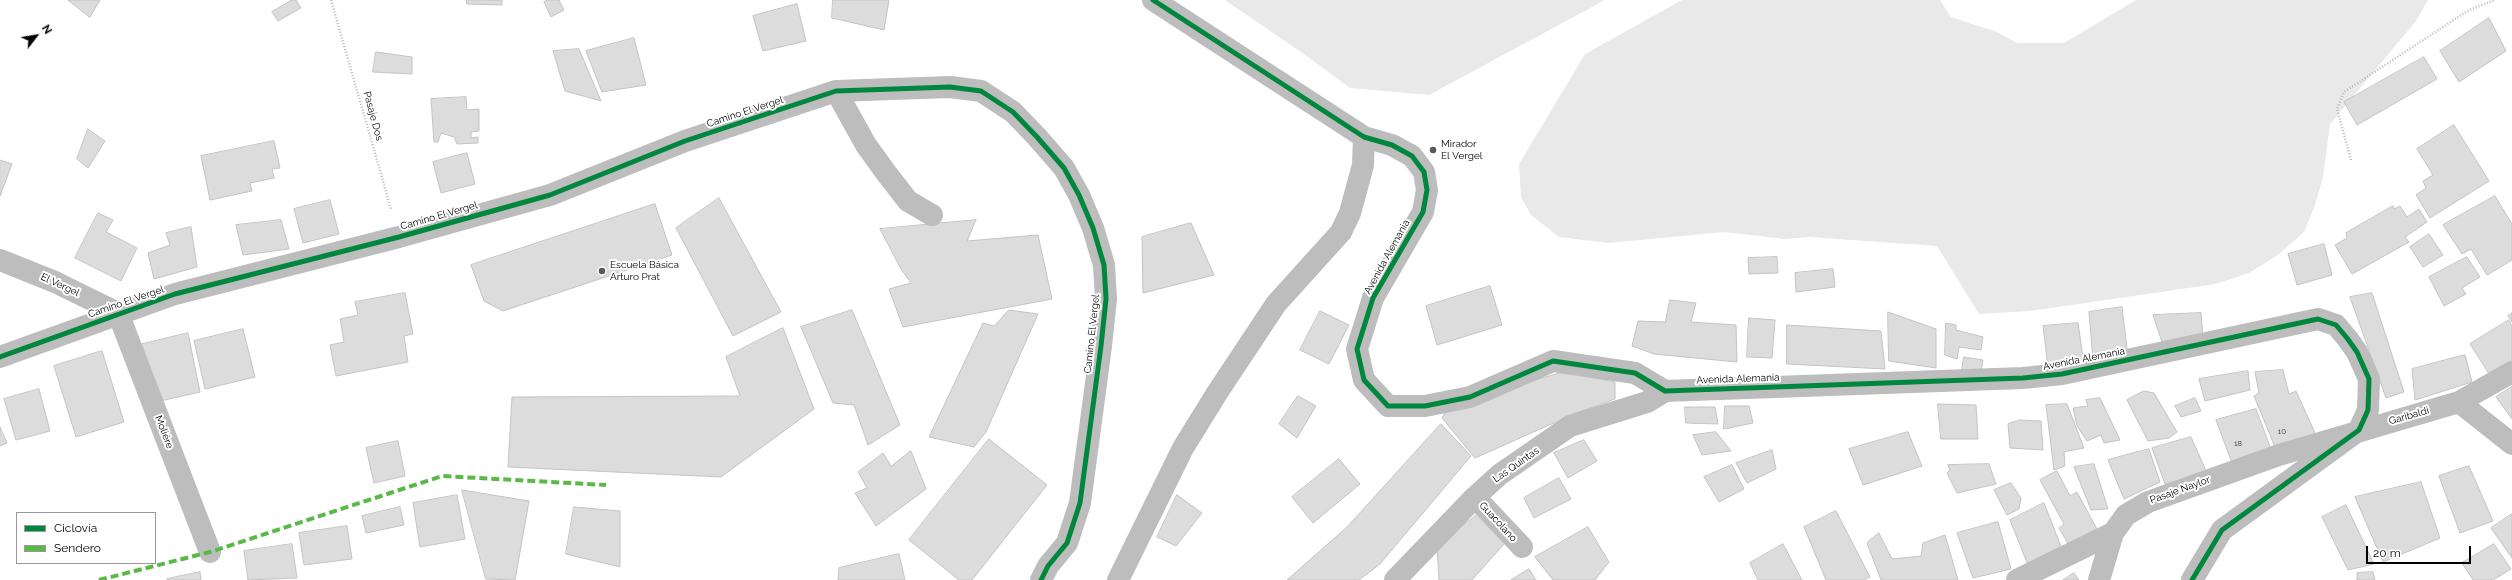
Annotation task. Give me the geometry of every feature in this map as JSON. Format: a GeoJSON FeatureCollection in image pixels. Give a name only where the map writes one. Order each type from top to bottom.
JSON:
{"type":"FeatureCollection","features":[{"type":"Feature","properties":{"kind":"street","name":"Avenida Alemania"},"geometry":{"type":"LineString","coordinates":[[1153,0],[1364,137],[1392,145],[1412,156],[1424,172],[1427,190],[1423,212],[1373,298],[1357,349],[1364,380],[1388,406],[1425,406],[1470,397],[1553,361],[1635,373],[1665,390],[2023,378],[2062,374],[2318,319],[2336,325],[2357,352],[2369,380],[2368,410],[2359,430],[2222,530],[2192,580]]}},
{"type":"Feature","properties":{"kind":"street","name":"Camino El Vergel"},"geometry":{"type":"LineString","coordinates":[[0,357],[118,313],[175,294],[399,237],[550,195],[685,141],[836,91],[950,87],[981,91],[1013,112],[1038,137],[1064,168],[1079,195],[1093,228],[1104,265],[1106,299],[1080,503],[1067,543],[1048,566],[1041,580]]}},
{"type":"Feature","properties":{"kind":"street"},"geometry":{"type":"LineString","coordinates":[[836,91],[866,145],[887,174],[908,201],[932,215]]}},
{"type":"Feature","properties":{"kind":"street"},"geometry":{"type":"LineString","coordinates":[[1118,580],[1183,448],[1217,393],[1276,304],[1341,232],[1350,213],[1363,165],[1364,137]]}},
{"type":"Feature","properties":{"kind":"street","name":"El Vergel"},"geometry":{"type":"LineString","coordinates":[[0,260],[55,282],[118,313]]}},
{"type":"Feature","properties":{"kind":"street","name":"Moliére"},"geometry":{"type":"LineString","coordinates":[[118,313],[210,552]]}},
{"type":"Feature","properties":{"kind":"street","name":"Garibaldi"},"geometry":{"type":"LineString","coordinates":[[2359,430],[2459,402],[2512,372]]}},
{"type":"Feature","properties":{"kind":"street","name":"Las Quintas"},"geometry":{"type":"LineString","coordinates":[[1395,580],[1475,497],[1499,475],[1570,426],[1647,402],[1665,390]]}},
{"type":"Feature","properties":{"kind":"street"},"geometry":{"type":"LineString","coordinates":[[2459,402],[2512,444]]}},
{"type":"Feature","properties":{"kind":"street","name":"Pasaje Naylor"},"geometry":{"type":"LineString","coordinates":[[2017,580],[2113,533],[2126,515],[2148,502],[2279,455],[2359,430]]}},
{"type":"Feature","properties":{"kind":"street","name":"Guacolano"},"geometry":{"type":"LineString","coordinates":[[1475,497],[1522,547]]}},
{"type":"Feature","properties":{"kind":"street"},"geometry":{"type":"LineString","coordinates":[[2099,580],[2113,533]]}},
{"type":"Feature","properties":{"kind":"path"},"geometry":{"type":"LineString","coordinates":[[2351,160],[2337,109],[2344,92],[2469,10],[2495,0]]}},
{"type":"Feature","properties":{"kind":"shaded area"},"geometry":{"type":"Polygon","coordinates":[[[1225,0],[1605,0],[1429,95],[1350,88],[1225,0]]]}},
{"type":"Feature","properties":{"kind":"shaded area"},"geometry":{"type":"Polygon","coordinates":[[[1682,0],[1940,0],[1951,17],[1997,32],[2017,43],[2064,43],[2136,0],[2428,0],[2416,21],[2330,124],[2323,177],[2315,205],[2304,232],[2278,255],[2249,273],[2216,284],[2030,311],[1979,314],[1937,246],[1809,237],[1785,239],[1724,232],[1609,243],[1559,237],[1531,215],[1521,197],[1519,164],[1585,54],[1682,0]]]}},
{"type":"Feature","properties":{"kind":"building"},"geometry":{"type":"Polygon","coordinates":[[[68,0],[100,0],[90,17],[68,0]]]}},
{"type":"Feature","properties":{"kind":"building"},"geometry":{"type":"Polygon","coordinates":[[[292,0],[296,0],[301,8],[278,21],[272,12],[292,0]]]}},
{"type":"Feature","properties":{"kind":"building"},"geometry":{"type":"Polygon","coordinates":[[[467,0],[502,0],[502,5],[467,4],[467,0]]]}},
{"type":"Feature","properties":{"kind":"building"},"geometry":{"type":"Polygon","coordinates":[[[548,0],[559,0],[564,10],[551,17],[544,2],[548,0]]]}},
{"type":"Feature","properties":{"kind":"building"},"geometry":{"type":"Polygon","coordinates":[[[833,0],[889,0],[884,30],[832,18],[833,0]]]}},
{"type":"Feature","properties":{"kind":"building"},"geometry":{"type":"Polygon","coordinates":[[[797,4],[806,41],[763,51],[753,16],[797,4]]]}},
{"type":"Feature","properties":{"kind":"building"},"geometry":{"type":"Polygon","coordinates":[[[2489,18],[2506,51],[2459,82],[2440,51],[2489,18]]]}},
{"type":"Feature","properties":{"kind":"building"},"geometry":{"type":"Polygon","coordinates":[[[634,38],[646,85],[602,92],[586,51],[634,38]]]}},
{"type":"Feature","properties":{"kind":"building"},"geometry":{"type":"Polygon","coordinates":[[[579,49],[601,101],[565,91],[553,51],[579,49]]]}},
{"type":"Feature","properties":{"kind":"building"},"geometry":{"type":"Polygon","coordinates":[[[376,52],[412,57],[412,74],[373,72],[376,52]]]}},
{"type":"Feature","properties":{"kind":"building"},"geometry":{"type":"Polygon","coordinates":[[[2424,57],[2437,79],[2357,125],[2344,102],[2424,57]]]}},
{"type":"Feature","properties":{"kind":"building"},"geometry":{"type":"Polygon","coordinates":[[[466,97],[467,110],[479,109],[479,131],[471,132],[471,138],[478,137],[478,143],[457,144],[454,137],[441,133],[438,142],[434,142],[431,99],[466,97]]]}},
{"type":"Feature","properties":{"kind":"building"},"geometry":{"type":"Polygon","coordinates":[[[2454,125],[2489,181],[2430,218],[2416,195],[2426,188],[2423,181],[2433,175],[2417,149],[2454,125]]]}},
{"type":"Feature","properties":{"kind":"building"},"geometry":{"type":"Polygon","coordinates":[[[88,129],[105,141],[88,168],[77,159],[88,129]]]}},
{"type":"Feature","properties":{"kind":"building"},"geometry":{"type":"Polygon","coordinates":[[[274,141],[280,168],[272,169],[274,178],[250,183],[252,191],[210,200],[201,156],[274,141]]]}},
{"type":"Feature","properties":{"kind":"building"},"geometry":{"type":"Polygon","coordinates":[[[467,153],[475,184],[441,193],[433,162],[467,153]]]}},
{"type":"Feature","properties":{"kind":"building"},"geometry":{"type":"Polygon","coordinates":[[[0,160],[12,164],[0,196],[0,160]]]}},
{"type":"Feature","properties":{"kind":"building"},"geometry":{"type":"Polygon","coordinates":[[[2495,196],[2512,224],[2512,260],[2487,275],[2471,249],[2462,254],[2443,225],[2495,196]]]}},
{"type":"Feature","properties":{"kind":"building"},"geometry":{"type":"Polygon","coordinates":[[[719,198],[781,312],[733,336],[676,228],[719,198]]]}},
{"type":"Feature","properties":{"kind":"building"},"geometry":{"type":"Polygon","coordinates":[[[330,200],[339,234],[303,243],[294,209],[330,200]]]}},
{"type":"Feature","properties":{"kind":"building"},"geometry":{"type":"Polygon","coordinates":[[[655,204],[672,255],[503,311],[484,301],[471,265],[655,204]]]}},
{"type":"Feature","properties":{"kind":"building"},"geometry":{"type":"Polygon","coordinates":[[[2393,206],[2394,209],[2400,206],[2407,217],[2419,209],[2427,222],[2405,237],[2409,242],[2352,274],[2335,245],[2347,238],[2346,233],[2393,206]]]}},
{"type":"Feature","properties":{"kind":"building"},"geometry":{"type":"Polygon","coordinates":[[[98,213],[113,220],[106,232],[137,248],[121,281],[75,258],[98,213]]]}},
{"type":"Feature","properties":{"kind":"building"},"geometry":{"type":"Polygon","coordinates":[[[281,220],[289,249],[243,255],[236,225],[281,220]]]}},
{"type":"Feature","properties":{"kind":"building"},"geometry":{"type":"Polygon","coordinates":[[[976,220],[967,241],[1038,235],[1052,299],[903,327],[889,289],[911,283],[901,269],[880,229],[976,220]]]}},
{"type":"Feature","properties":{"kind":"building"},"geometry":{"type":"Polygon","coordinates":[[[1191,223],[1214,275],[1143,293],[1142,237],[1191,223]]]}},
{"type":"Feature","properties":{"kind":"building"},"geometry":{"type":"Polygon","coordinates":[[[191,227],[197,267],[154,279],[148,253],[170,245],[166,233],[191,227]]]}},
{"type":"Feature","properties":{"kind":"building"},"geometry":{"type":"Polygon","coordinates":[[[2429,234],[2443,255],[2423,267],[2410,247],[2429,234]]]}},
{"type":"Feature","properties":{"kind":"building"},"geometry":{"type":"Polygon","coordinates":[[[2324,244],[2332,275],[2297,285],[2288,254],[2324,244]]]}},
{"type":"Feature","properties":{"kind":"building"},"geometry":{"type":"Polygon","coordinates":[[[1777,257],[1778,273],[1749,274],[1748,258],[1777,257]]]}},
{"type":"Feature","properties":{"kind":"building"},"geometry":{"type":"Polygon","coordinates":[[[2467,257],[2480,277],[2462,288],[2466,294],[2444,306],[2429,277],[2467,257]]]}},
{"type":"Feature","properties":{"kind":"building"},"geometry":{"type":"Polygon","coordinates":[[[1833,269],[1835,287],[1796,292],[1795,273],[1833,269]]]}},
{"type":"Feature","properties":{"kind":"building"},"geometry":{"type":"Polygon","coordinates":[[[1490,286],[1502,325],[1437,345],[1426,306],[1490,286]]]}},
{"type":"Feature","properties":{"kind":"building"},"geometry":{"type":"Polygon","coordinates":[[[405,293],[413,334],[404,336],[408,362],[336,376],[330,345],[344,342],[340,319],[358,315],[355,302],[405,293]]]}},
{"type":"Feature","properties":{"kind":"building"},"geometry":{"type":"Polygon","coordinates":[[[2372,293],[2404,392],[2386,398],[2350,297],[2372,293]]]}},
{"type":"Feature","properties":{"kind":"building"},"geometry":{"type":"Polygon","coordinates":[[[1670,300],[1696,303],[1691,322],[1736,325],[1737,362],[1654,354],[1632,346],[1638,321],[1665,322],[1670,300]]]}},
{"type":"Feature","properties":{"kind":"building"},"geometry":{"type":"Polygon","coordinates":[[[2122,307],[2128,357],[2093,360],[2089,312],[2122,307]]]}},
{"type":"Feature","properties":{"kind":"building"},"geometry":{"type":"Polygon","coordinates":[[[852,310],[900,425],[868,445],[854,405],[833,403],[801,327],[852,310]]]}},
{"type":"Feature","properties":{"kind":"building"},"geometry":{"type":"Polygon","coordinates":[[[1009,310],[1038,314],[986,432],[974,447],[929,437],[983,323],[994,326],[1009,310]]]}},
{"type":"Feature","properties":{"kind":"building"},"geometry":{"type":"Polygon","coordinates":[[[1320,311],[1349,325],[1329,364],[1300,350],[1320,311]]]}},
{"type":"Feature","properties":{"kind":"building"},"geometry":{"type":"Polygon","coordinates":[[[1888,312],[1936,329],[1936,368],[1889,361],[1888,312]]]}},
{"type":"Feature","properties":{"kind":"building"},"geometry":{"type":"Polygon","coordinates":[[[2201,313],[2203,338],[2163,345],[2153,315],[2201,313]]]}},
{"type":"Feature","properties":{"kind":"building"},"geometry":{"type":"Polygon","coordinates":[[[2512,313],[2512,322],[2508,316],[2512,313]]]}},
{"type":"Feature","properties":{"kind":"building"},"geometry":{"type":"Polygon","coordinates":[[[1749,318],[1775,320],[1772,358],[1747,357],[1749,318]]]}},
{"type":"Feature","properties":{"kind":"building"},"geometry":{"type":"Polygon","coordinates":[[[2509,320],[2512,326],[2512,364],[2491,377],[2470,344],[2509,320]]]}},
{"type":"Feature","properties":{"kind":"building"},"geometry":{"type":"Polygon","coordinates":[[[1946,323],[1956,325],[1956,330],[1983,337],[1981,350],[1959,347],[1957,359],[1945,355],[1946,323]]]}},
{"type":"Feature","properties":{"kind":"building"},"geometry":{"type":"Polygon","coordinates":[[[2078,323],[2084,364],[2048,367],[2043,326],[2078,323]]]}},
{"type":"Feature","properties":{"kind":"building"},"geometry":{"type":"Polygon","coordinates":[[[1787,325],[1881,331],[1885,369],[1787,364],[1787,325]]]}},
{"type":"Feature","properties":{"kind":"building"},"geometry":{"type":"Polygon","coordinates":[[[783,328],[814,409],[721,477],[508,467],[512,397],[740,396],[726,357],[783,328]]]}},
{"type":"Feature","properties":{"kind":"building"},"geometry":{"type":"Polygon","coordinates":[[[243,329],[255,377],[205,389],[194,341],[243,329]]]}},
{"type":"Feature","properties":{"kind":"building"},"geometry":{"type":"Polygon","coordinates":[[[188,333],[200,392],[156,402],[139,345],[188,333]]]}},
{"type":"Feature","properties":{"kind":"building"},"geometry":{"type":"Polygon","coordinates":[[[102,351],[124,422],[76,437],[54,366],[102,351]]]}},
{"type":"Feature","properties":{"kind":"building"},"geometry":{"type":"Polygon","coordinates":[[[2465,355],[2472,382],[2415,400],[2412,369],[2465,355]]]}},
{"type":"Feature","properties":{"kind":"building"},"geometry":{"type":"Polygon","coordinates":[[[1964,357],[1983,360],[1981,372],[1962,370],[1964,357]]]}},
{"type":"Feature","properties":{"kind":"building"},"geometry":{"type":"Polygon","coordinates":[[[2283,370],[2289,394],[2296,391],[2316,435],[2277,452],[2254,396],[2259,393],[2255,372],[2283,370]]]}},
{"type":"Feature","properties":{"kind":"building"},"geometry":{"type":"Polygon","coordinates":[[[2248,371],[2250,390],[2205,401],[2199,379],[2248,371]]]}},
{"type":"Feature","properties":{"kind":"building"},"geometry":{"type":"Polygon","coordinates":[[[1564,372],[1615,382],[1615,399],[1574,414],[1475,458],[1442,418],[1450,404],[1564,372]]]}},
{"type":"Feature","properties":{"kind":"building"},"geometry":{"type":"Polygon","coordinates":[[[2512,387],[2512,419],[2496,397],[2512,387]]]}},
{"type":"Feature","properties":{"kind":"building"},"geometry":{"type":"Polygon","coordinates":[[[39,389],[50,431],[16,440],[4,399],[39,389]]]}},
{"type":"Feature","properties":{"kind":"building"},"geometry":{"type":"Polygon","coordinates":[[[2144,391],[2154,393],[2177,432],[2169,438],[2148,441],[2127,400],[2144,391]]]}},
{"type":"Feature","properties":{"kind":"building"},"geometry":{"type":"Polygon","coordinates":[[[1298,396],[1316,406],[1297,438],[1279,424],[1298,396]]]}},
{"type":"Feature","properties":{"kind":"building"},"geometry":{"type":"Polygon","coordinates":[[[2100,398],[2120,440],[2104,443],[2101,435],[2087,441],[2077,426],[2073,408],[2088,406],[2086,400],[2100,398]]]}},
{"type":"Feature","properties":{"kind":"building"},"geometry":{"type":"Polygon","coordinates":[[[2195,398],[2201,411],[2181,417],[2175,406],[2195,398]]]}},
{"type":"Feature","properties":{"kind":"building"},"geometry":{"type":"Polygon","coordinates":[[[1938,404],[1976,405],[1978,439],[1941,439],[1938,404]]]}},
{"type":"Feature","properties":{"kind":"building"},"geometry":{"type":"Polygon","coordinates":[[[2067,404],[2084,448],[2064,452],[2065,466],[2054,470],[2046,405],[2067,404]]]}},
{"type":"Feature","properties":{"kind":"building"},"geometry":{"type":"Polygon","coordinates":[[[1725,406],[1749,406],[1753,423],[1724,429],[1725,406]]]}},
{"type":"Feature","properties":{"kind":"building"},"geometry":{"type":"Polygon","coordinates":[[[1685,407],[1715,407],[1718,424],[1686,423],[1685,407]]]}},
{"type":"Feature","properties":{"kind":"building"},"geometry":{"type":"Polygon","coordinates":[[[2256,409],[2271,449],[2232,463],[2216,420],[2256,409]]]}},
{"type":"Feature","properties":{"kind":"building"},"geometry":{"type":"Polygon","coordinates":[[[2020,420],[2041,421],[2043,450],[2010,448],[2008,424],[2020,420]]]}},
{"type":"Feature","properties":{"kind":"building"},"geometry":{"type":"Polygon","coordinates":[[[1441,424],[1471,456],[1380,564],[1359,580],[1287,580],[1347,527],[1441,424]]]}},
{"type":"Feature","properties":{"kind":"building"},"geometry":{"type":"Polygon","coordinates":[[[0,427],[7,443],[0,446],[0,427]]]}},
{"type":"Feature","properties":{"kind":"building"},"geometry":{"type":"Polygon","coordinates":[[[1716,432],[1731,451],[1702,455],[1693,435],[1716,432]]]}},
{"type":"Feature","properties":{"kind":"building"},"geometry":{"type":"Polygon","coordinates":[[[1908,432],[1922,466],[1863,485],[1849,449],[1908,432]]]}},
{"type":"Feature","properties":{"kind":"building"},"geometry":{"type":"Polygon","coordinates":[[[2191,437],[2207,473],[2165,484],[2152,448],[2191,437]]]}},
{"type":"Feature","properties":{"kind":"building"},"geometry":{"type":"Polygon","coordinates":[[[989,439],[1047,485],[972,580],[959,580],[909,540],[989,439]]]}},
{"type":"Feature","properties":{"kind":"building"},"geometry":{"type":"Polygon","coordinates":[[[1584,440],[1597,461],[1568,478],[1554,453],[1584,440]]]}},
{"type":"Feature","properties":{"kind":"building"},"geometry":{"type":"Polygon","coordinates":[[[398,441],[405,476],[374,483],[366,448],[398,441]]]}},
{"type":"Feature","properties":{"kind":"building"},"geometry":{"type":"Polygon","coordinates":[[[2149,449],[2160,482],[2124,499],[2108,460],[2149,449]]]}},
{"type":"Feature","properties":{"kind":"building"},"geometry":{"type":"Polygon","coordinates":[[[1772,450],[1776,469],[1747,483],[1736,463],[1772,450]]]}},
{"type":"Feature","properties":{"kind":"building"},"geometry":{"type":"Polygon","coordinates":[[[911,451],[926,489],[876,526],[855,493],[867,488],[858,472],[883,453],[891,466],[911,451]]]}},
{"type":"Feature","properties":{"kind":"building"},"geometry":{"type":"Polygon","coordinates":[[[1339,459],[1360,484],[1313,523],[1292,497],[1339,459]]]}},
{"type":"Feature","properties":{"kind":"building"},"geometry":{"type":"Polygon","coordinates":[[[1989,464],[1996,484],[1957,493],[1947,473],[1950,470],[1948,465],[1989,464]]]}},
{"type":"Feature","properties":{"kind":"building"},"geometry":{"type":"Polygon","coordinates":[[[2094,464],[2108,509],[2091,510],[2074,467],[2094,464]]]}},
{"type":"Feature","properties":{"kind":"building"},"geometry":{"type":"Polygon","coordinates":[[[1732,465],[1744,489],[1719,502],[1704,477],[1732,465]]]}},
{"type":"Feature","properties":{"kind":"building"},"geometry":{"type":"Polygon","coordinates":[[[2469,466],[2493,521],[2460,533],[2439,476],[2469,466]]]}},
{"type":"Feature","properties":{"kind":"building"},"geometry":{"type":"Polygon","coordinates":[[[2057,471],[2070,496],[2077,492],[2098,531],[2070,547],[2059,528],[2064,524],[2040,480],[2057,471]]]}},
{"type":"Feature","properties":{"kind":"building"},"geometry":{"type":"Polygon","coordinates":[[[1559,478],[1571,499],[1534,518],[1524,498],[1559,478]]]}},
{"type":"Feature","properties":{"kind":"building"},"geometry":{"type":"Polygon","coordinates":[[[2421,482],[2440,538],[2383,562],[2355,497],[2421,482]]]}},
{"type":"Feature","properties":{"kind":"building"},"geometry":{"type":"Polygon","coordinates":[[[2011,483],[2021,498],[2019,509],[2007,515],[1994,490],[2011,483]]]}},
{"type":"Feature","properties":{"kind":"building"},"geometry":{"type":"Polygon","coordinates":[[[462,490],[529,501],[515,580],[486,579],[462,490]]]}},
{"type":"Feature","properties":{"kind":"building"},"geometry":{"type":"Polygon","coordinates":[[[457,495],[465,539],[420,547],[413,503],[457,495]]]}},
{"type":"Feature","properties":{"kind":"building"},"geometry":{"type":"Polygon","coordinates":[[[1177,495],[1202,513],[1176,546],[1157,537],[1177,495]]]}},
{"type":"Feature","properties":{"kind":"building"},"geometry":{"type":"Polygon","coordinates":[[[2044,503],[2064,554],[2028,565],[2010,520],[2044,503]]]}},
{"type":"Feature","properties":{"kind":"building"},"geometry":{"type":"Polygon","coordinates":[[[2346,505],[2374,564],[2348,570],[2322,517],[2346,505]]]}},
{"type":"Feature","properties":{"kind":"building"},"geometry":{"type":"Polygon","coordinates":[[[400,507],[404,525],[366,533],[362,516],[400,507]]]}},
{"type":"Feature","properties":{"kind":"building"},"geometry":{"type":"Polygon","coordinates":[[[574,507],[620,511],[620,567],[566,554],[574,507]]]}},
{"type":"Feature","properties":{"kind":"building"},"geometry":{"type":"Polygon","coordinates":[[[1836,511],[1870,577],[1864,580],[1826,580],[1804,527],[1836,511]]]}},
{"type":"Feature","properties":{"kind":"building"},"geometry":{"type":"Polygon","coordinates":[[[1479,513],[1505,543],[1472,580],[1439,580],[1437,547],[1479,513]]]}},
{"type":"Feature","properties":{"kind":"building"},"geometry":{"type":"Polygon","coordinates":[[[2512,514],[2512,558],[2491,528],[2512,514]]]}},
{"type":"Feature","properties":{"kind":"building"},"geometry":{"type":"Polygon","coordinates":[[[1998,522],[2011,569],[1973,578],[1957,533],[1998,522]]]}},
{"type":"Feature","properties":{"kind":"building"},"geometry":{"type":"Polygon","coordinates":[[[347,526],[352,559],[304,565],[299,533],[347,526]]]}},
{"type":"Feature","properties":{"kind":"building"},"geometry":{"type":"Polygon","coordinates":[[[1588,527],[1609,562],[1595,580],[1553,580],[1535,557],[1588,527]]]}},
{"type":"Feature","properties":{"kind":"building"},"geometry":{"type":"Polygon","coordinates":[[[1879,533],[1892,559],[1921,556],[1923,543],[1945,535],[1958,580],[1881,580],[1867,543],[1879,533]]]}},
{"type":"Feature","properties":{"kind":"building"},"geometry":{"type":"Polygon","coordinates":[[[292,544],[297,578],[248,580],[244,551],[292,544]]]}},
{"type":"Feature","properties":{"kind":"building"},"geometry":{"type":"Polygon","coordinates":[[[1783,544],[1802,580],[1758,580],[1750,563],[1783,544]]]}},
{"type":"Feature","properties":{"kind":"building"},"geometry":{"type":"Polygon","coordinates":[[[2494,544],[2511,569],[2493,580],[2473,580],[2462,563],[2494,544]]]}},
{"type":"Feature","properties":{"kind":"building"},"geometry":{"type":"Polygon","coordinates":[[[899,554],[905,580],[838,580],[839,568],[899,554]]]}},
{"type":"Feature","properties":{"kind":"building"},"geometry":{"type":"Polygon","coordinates":[[[1529,569],[1536,580],[1511,580],[1529,569]]]}},
{"type":"Feature","properties":{"kind":"building"},"geometry":{"type":"Polygon","coordinates":[[[200,572],[201,580],[167,580],[167,579],[200,572]]]}},
{"type":"Feature","properties":{"kind":"building"},"geometry":{"type":"Polygon","coordinates":[[[2373,572],[2375,580],[2357,580],[2357,573],[2373,572]]]}},
{"type":"Feature","properties":{"kind":"building"},"geometry":{"type":"Polygon","coordinates":[[[2074,573],[2079,580],[2063,580],[2074,573]]]}},
{"type":"Feature","properties":{"kind":"marked path"},"geometry":{"type":"LineString","coordinates":[[99,580],[210,552],[442,476],[606,485]]}},
{"type":"Feature","properties":{"kind":"cycle path"},"geometry":{"type":"LineString","coordinates":[[1153,0],[1364,137],[1392,145],[1412,156],[1424,172],[1427,190],[1423,212],[1373,298],[1357,349],[1364,380],[1388,406],[1425,406],[1470,397],[1553,361],[1635,373],[1665,391],[2023,378],[2062,374],[2318,319],[2336,325],[2357,352],[2369,379],[2368,410],[2359,430],[2222,530],[2192,580]]}},
{"type":"Feature","properties":{"kind":"cycle path"},"geometry":{"type":"LineString","coordinates":[[0,357],[175,294],[399,237],[550,195],[685,141],[836,91],[950,87],[981,91],[1013,112],[1064,168],[1079,195],[1093,228],[1104,265],[1106,299],[1080,503],[1067,543],[1048,566],[1041,580]]}},
{"type":"Feature","properties":{"kind":"place","name":"Mirador El Vergel"},"geometry":{"type":"Point","coordinates":[1433,150]}},
{"type":"Feature","properties":{"kind":"place","name":"Escuela Básica Arturo Prat"},"geometry":{"type":"Point","coordinates":[602,271]}}]}
